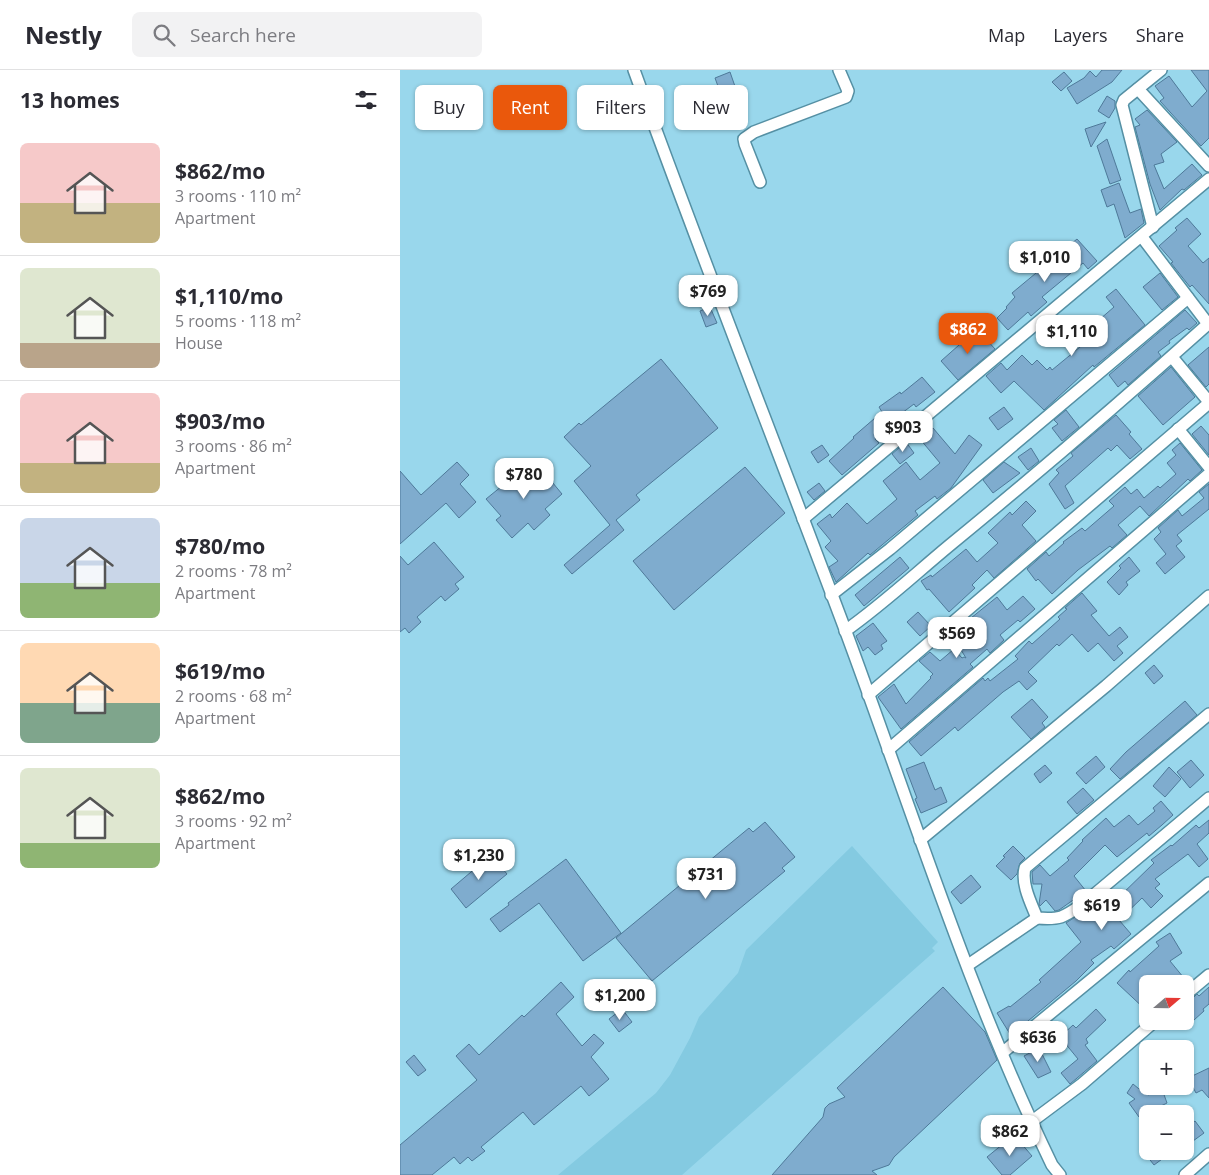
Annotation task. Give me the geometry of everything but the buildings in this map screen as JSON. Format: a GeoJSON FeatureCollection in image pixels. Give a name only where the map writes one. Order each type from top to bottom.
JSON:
{"type":"FeatureCollection","features":[{"type":"Feature","properties":{"kind":"street"},"geometry":{"type":"LineString","coordinates":[[634,70],[845,631],[920,840],[968,965],[1031,1122],[1052,1165],[1060,1175]]}},
{"type":"Feature","properties":{"kind":"street"},"geometry":{"type":"LineString","coordinates":[[760,182],[744,139],[754,132],[846,97],[848,91],[839,70]]}},
{"type":"Feature","properties":{"kind":"street"},"geometry":{"type":"LineString","coordinates":[[1154,227],[1122,105],[1124,100],[1161,70]]}},
{"type":"Feature","properties":{"kind":"street"},"geometry":{"type":"LineString","coordinates":[[1138,89],[1209,166]]}},
{"type":"Feature","properties":{"kind":"street"},"geometry":{"type":"LineString","coordinates":[[803,519],[1209,179]]}},
{"type":"Feature","properties":{"kind":"street"},"geometry":{"type":"LineString","coordinates":[[845,631],[880,605],[912,576],[1046,467],[1209,324],[1142,237]]}},
{"type":"Feature","properties":{"kind":"street"},"geometry":{"type":"LineString","coordinates":[[831,595],[890,549],[1188,298]]}},
{"type":"Feature","properties":{"kind":"street"},"geometry":{"type":"LineString","coordinates":[[868,695],[1209,402],[1172,357]]}},
{"type":"Feature","properties":{"kind":"street"},"geometry":{"type":"LineString","coordinates":[[1178,429],[1209,467]]}},
{"type":"Feature","properties":{"kind":"street"},"geometry":{"type":"LineString","coordinates":[[888,750],[1209,474]]}},
{"type":"Feature","properties":{"kind":"street"},"geometry":{"type":"LineString","coordinates":[[920,840],[1106,686],[1209,596]]}},
{"type":"Feature","properties":{"kind":"street"},"geometry":{"type":"LineString","coordinates":[[1037,918],[1025,885],[1023,876],[1025,868],[1209,714]]}},
{"type":"Feature","properties":{"kind":"street"},"geometry":{"type":"LineString","coordinates":[[968,965],[1037,918],[1054,919],[1064,917],[1083,904],[1209,798]]}},
{"type":"Feature","properties":{"kind":"street"},"geometry":{"type":"LineString","coordinates":[[1002,1053],[1209,883]]}},
{"type":"Feature","properties":{"kind":"street"},"geometry":{"type":"LineString","coordinates":[[1194,988],[1209,975]]}},
{"type":"Feature","properties":{"kind":"street"},"geometry":{"type":"LineString","coordinates":[[1031,1122],[1082,1084],[1145,1030]]}},
{"type":"Feature","properties":{"kind":"street"},"geometry":{"type":"LineString","coordinates":[[1185,1175],[1208,1155]]}},
{"type":"Feature","properties":{"kind":"shaded area"},"geometry":{"type":"Polygon","coordinates":[[[852,846],[938,942],[932,948],[935,951],[682,1175],[558,1175],[656,1093],[670,1075],[699,1017],[738,973],[746,950],[852,846]]]}}]}
